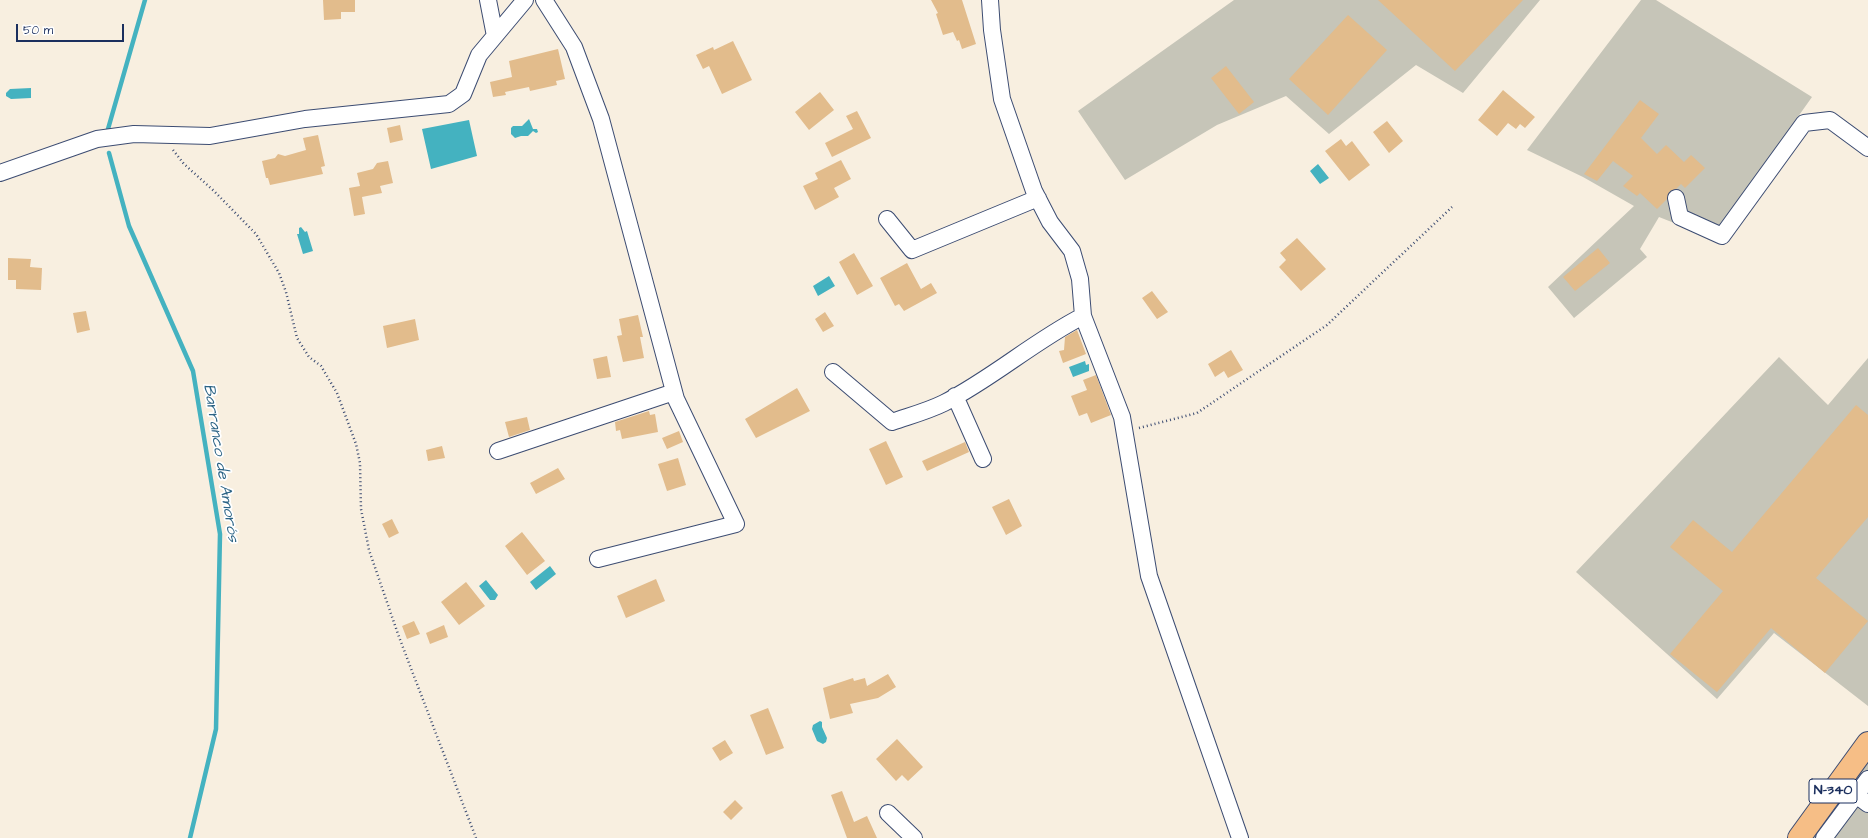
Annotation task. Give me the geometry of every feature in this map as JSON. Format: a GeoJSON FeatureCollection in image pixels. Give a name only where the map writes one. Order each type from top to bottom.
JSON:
{"type":"FeatureCollection","features":[{"type":"Feature","properties":{"kind":"highway","name":"N-340"},"geometry":{"type":"LineString","coordinates":[[1799,838],[1868,743]]}},
{"type":"Feature","properties":{"kind":"street"},"geometry":{"type":"LineString","coordinates":[[488,0],[495,36]]}},
{"type":"Feature","properties":{"kind":"street"},"geometry":{"type":"LineString","coordinates":[[0,173],[98,139],[134,134],[210,136],[305,119],[449,104],[462,94],[479,55],[525,0]]}},
{"type":"Feature","properties":{"kind":"street"},"geometry":{"type":"LineString","coordinates":[[544,0],[574,46],[602,119],[674,392],[736,524],[598,560]]}},
{"type":"Feature","properties":{"kind":"street"},"geometry":{"type":"LineString","coordinates":[[990,0],[992,30],[1002,99],[1038,198],[1050,222],[1072,251],[1080,279],[1083,316],[1122,417],[1149,576],[1240,838]]}},
{"type":"Feature","properties":{"kind":"street"},"geometry":{"type":"LineString","coordinates":[[1676,198],[1680,217],[1722,236],[1804,123],[1830,120],[1868,148]]}},
{"type":"Feature","properties":{"kind":"street"},"geometry":{"type":"LineString","coordinates":[[887,219],[912,250],[1038,198]]}},
{"type":"Feature","properties":{"kind":"street"},"geometry":{"type":"LineString","coordinates":[[833,372],[892,422],[943,403],[996,372],[1061,327],[1083,316]]}},
{"type":"Feature","properties":{"kind":"street"},"geometry":{"type":"LineString","coordinates":[[498,451],[674,392]]}},
{"type":"Feature","properties":{"kind":"street"},"geometry":{"type":"LineString","coordinates":[[955,396],[983,459]]}},
{"type":"Feature","properties":{"kind":"street"},"geometry":{"type":"LineString","coordinates":[[1824,838],[1862,800],[1868,779]]}},
{"type":"Feature","properties":{"kind":"street"},"geometry":{"type":"LineString","coordinates":[[888,813],[914,838]]}},
{"type":"Feature","properties":{"kind":"path"},"geometry":{"type":"LineString","coordinates":[[162,135],[184,164],[231,207],[256,234],[279,273],[286,292],[297,338],[309,357],[322,366],[337,393],[356,444],[360,462],[361,509],[369,550],[398,637],[476,838]]}},
{"type":"Feature","properties":{"kind":"path"},"geometry":{"type":"LineString","coordinates":[[1125,432],[1197,413],[1327,325],[1452,207]]}},
{"type":"Feature","properties":{"kind":"shaded area"},"geometry":{"type":"Polygon","coordinates":[[[1234,0],[1540,0],[1463,93],[1416,65],[1329,134],[1286,96],[1217,125],[1125,180],[1078,111],[1234,0]]]}},
{"type":"Feature","properties":{"kind":"shaded area"},"geometry":{"type":"Polygon","coordinates":[[[1641,0],[1656,0],[1812,97],[1712,238],[1659,217],[1640,249],[1647,257],[1574,318],[1548,287],[1634,206],[1583,177],[1527,150],[1641,0]]]}},
{"type":"Feature","properties":{"kind":"shaded area"},"geometry":{"type":"Polygon","coordinates":[[[1779,357],[1828,405],[1868,358],[1868,706],[1774,633],[1717,699],[1576,572],[1779,357]]]}},
{"type":"Feature","properties":{"kind":"shaded area"},"geometry":{"type":"Polygon","coordinates":[[[1868,756],[1868,838],[1809,838],[1868,756]]]}},
{"type":"Feature","properties":{"kind":"water"},"geometry":{"type":"Polygon","coordinates":[[[31,88],[31,98],[11,99],[6,96],[6,93],[10,89],[31,88]]]}},
{"type":"Feature","properties":{"kind":"water"},"geometry":{"type":"Polygon","coordinates":[[[529,119],[533,129],[537,129],[538,132],[536,133],[533,131],[528,136],[515,138],[511,134],[511,128],[513,126],[522,126],[529,119]]]}},
{"type":"Feature","properties":{"kind":"water"},"geometry":{"type":"Polygon","coordinates":[[[469,120],[477,156],[431,169],[422,129],[469,120]]]}},
{"type":"Feature","properties":{"kind":"water"},"geometry":{"type":"Polygon","coordinates":[[[1318,164],[1329,178],[1320,184],[1310,171],[1318,164]]]}},
{"type":"Feature","properties":{"kind":"water"},"geometry":{"type":"Polygon","coordinates":[[[301,227],[305,232],[307,231],[313,251],[303,254],[297,234],[299,234],[299,228],[301,227]]]}},
{"type":"Feature","properties":{"kind":"water"},"geometry":{"type":"Polygon","coordinates":[[[829,276],[835,286],[818,296],[813,286],[829,276]]]}},
{"type":"Feature","properties":{"kind":"water"},"geometry":{"type":"Polygon","coordinates":[[[1085,361],[1086,365],[1089,364],[1089,371],[1073,377],[1069,367],[1085,361]]]}},
{"type":"Feature","properties":{"kind":"water"},"geometry":{"type":"Polygon","coordinates":[[[550,566],[556,574],[536,590],[530,582],[550,566]]]}},
{"type":"Feature","properties":{"kind":"water"},"geometry":{"type":"Polygon","coordinates":[[[486,580],[498,595],[495,600],[490,600],[479,586],[486,580]]]}},
{"type":"Feature","properties":{"kind":"water"},"geometry":{"type":"Polygon","coordinates":[[[820,721],[822,722],[822,727],[827,738],[826,742],[823,744],[817,741],[812,729],[813,725],[820,721]]]}},
{"type":"Feature","properties":{"kind":"building"},"geometry":{"type":"Polygon","coordinates":[[[323,0],[355,0],[355,12],[341,12],[341,19],[324,20],[323,0]]]}},
{"type":"Feature","properties":{"kind":"building"},"geometry":{"type":"Polygon","coordinates":[[[931,0],[962,0],[976,44],[962,49],[959,40],[957,41],[953,32],[943,35],[936,14],[938,13],[931,0]]]}},
{"type":"Feature","properties":{"kind":"building"},"geometry":{"type":"Polygon","coordinates":[[[1378,0],[1523,0],[1455,71],[1378,0]]]}},
{"type":"Feature","properties":{"kind":"building"},"geometry":{"type":"Polygon","coordinates":[[[1348,15],[1387,50],[1328,115],[1289,79],[1348,15]]]}},
{"type":"Feature","properties":{"kind":"building"},"geometry":{"type":"Polygon","coordinates":[[[733,41],[752,80],[722,94],[709,66],[703,69],[696,55],[713,47],[714,50],[733,41]]]}},
{"type":"Feature","properties":{"kind":"building"},"geometry":{"type":"Polygon","coordinates":[[[558,49],[565,79],[556,81],[557,85],[530,91],[529,87],[505,92],[506,95],[493,97],[490,82],[512,77],[509,61],[558,49]]]}},
{"type":"Feature","properties":{"kind":"building"},"geometry":{"type":"Polygon","coordinates":[[[1226,66],[1254,102],[1239,114],[1211,78],[1226,66]]]}},
{"type":"Feature","properties":{"kind":"building"},"geometry":{"type":"Polygon","coordinates":[[[1503,90],[1535,117],[1525,128],[1520,124],[1516,129],[1508,123],[1497,136],[1478,120],[1503,90]]]}},
{"type":"Feature","properties":{"kind":"building"},"geometry":{"type":"Polygon","coordinates":[[[820,92],[834,110],[809,130],[795,112],[820,92]]]}},
{"type":"Feature","properties":{"kind":"building"},"geometry":{"type":"Polygon","coordinates":[[[1640,100],[1659,114],[1641,138],[1657,154],[1666,145],[1684,162],[1691,155],[1705,168],[1685,188],[1681,184],[1676,189],[1670,191],[1667,199],[1657,209],[1640,193],[1637,196],[1623,186],[1633,176],[1613,161],[1597,181],[1584,174],[1640,100]]]}},
{"type":"Feature","properties":{"kind":"building"},"geometry":{"type":"Polygon","coordinates":[[[857,111],[871,138],[832,157],[825,143],[853,129],[846,116],[857,111]]]}},
{"type":"Feature","properties":{"kind":"building"},"geometry":{"type":"Polygon","coordinates":[[[1387,121],[1403,141],[1389,153],[1373,132],[1387,121]]]}},
{"type":"Feature","properties":{"kind":"building"},"geometry":{"type":"Polygon","coordinates":[[[400,125],[403,140],[390,143],[387,128],[400,125]]]}},
{"type":"Feature","properties":{"kind":"building"},"geometry":{"type":"Polygon","coordinates":[[[318,135],[325,166],[321,167],[323,174],[270,185],[268,178],[266,178],[262,161],[275,158],[278,154],[285,156],[306,150],[303,138],[318,135]]]}},
{"type":"Feature","properties":{"kind":"building"},"geometry":{"type":"Polygon","coordinates":[[[1341,139],[1346,146],[1352,141],[1370,165],[1349,181],[1325,151],[1341,139]]]}},
{"type":"Feature","properties":{"kind":"building"},"geometry":{"type":"Polygon","coordinates":[[[841,160],[851,179],[834,188],[839,197],[815,210],[803,186],[818,179],[815,173],[841,160]]]}},
{"type":"Feature","properties":{"kind":"building"},"geometry":{"type":"Polygon","coordinates":[[[388,161],[393,183],[380,186],[382,193],[362,197],[365,214],[354,216],[349,188],[360,186],[357,173],[373,169],[377,163],[388,161]]]}},
{"type":"Feature","properties":{"kind":"building"},"geometry":{"type":"Polygon","coordinates":[[[1297,238],[1326,269],[1301,291],[1279,267],[1286,260],[1280,253],[1297,238]]]}},
{"type":"Feature","properties":{"kind":"building"},"geometry":{"type":"Polygon","coordinates":[[[1598,248],[1610,263],[1575,291],[1563,277],[1598,248]]]}},
{"type":"Feature","properties":{"kind":"building"},"geometry":{"type":"Polygon","coordinates":[[[854,253],[873,286],[857,295],[839,262],[854,253]]]}},
{"type":"Feature","properties":{"kind":"building"},"geometry":{"type":"Polygon","coordinates":[[[8,258],[31,259],[30,267],[42,268],[41,290],[16,289],[16,280],[8,280],[8,258]]]}},
{"type":"Feature","properties":{"kind":"building"},"geometry":{"type":"Polygon","coordinates":[[[907,263],[921,289],[931,283],[937,293],[904,311],[899,304],[895,306],[880,278],[907,263]]]}},
{"type":"Feature","properties":{"kind":"building"},"geometry":{"type":"Polygon","coordinates":[[[1152,291],[1168,312],[1157,319],[1142,298],[1152,291]]]}},
{"type":"Feature","properties":{"kind":"building"},"geometry":{"type":"Polygon","coordinates":[[[86,311],[90,330],[77,333],[73,313],[86,311]]]}},
{"type":"Feature","properties":{"kind":"building"},"geometry":{"type":"Polygon","coordinates":[[[825,312],[834,326],[823,332],[815,319],[825,312]]]}},
{"type":"Feature","properties":{"kind":"building"},"geometry":{"type":"Polygon","coordinates":[[[638,315],[643,337],[640,337],[644,358],[623,362],[617,336],[622,335],[619,319],[638,315]]]}},
{"type":"Feature","properties":{"kind":"building"},"geometry":{"type":"Polygon","coordinates":[[[415,319],[419,340],[387,348],[383,326],[415,319]]]}},
{"type":"Feature","properties":{"kind":"building"},"geometry":{"type":"Polygon","coordinates":[[[1077,330],[1086,354],[1063,363],[1059,351],[1064,350],[1065,337],[1077,330]]]}},
{"type":"Feature","properties":{"kind":"building"},"geometry":{"type":"Polygon","coordinates":[[[1231,350],[1243,370],[1228,378],[1224,371],[1215,377],[1208,364],[1231,350]]]}},
{"type":"Feature","properties":{"kind":"building"},"geometry":{"type":"Polygon","coordinates":[[[607,356],[611,377],[597,379],[593,359],[607,356]]]}},
{"type":"Feature","properties":{"kind":"building"},"geometry":{"type":"Polygon","coordinates":[[[1096,375],[1111,415],[1091,423],[1087,413],[1079,416],[1071,396],[1087,390],[1083,380],[1096,375]]]}},
{"type":"Feature","properties":{"kind":"building"},"geometry":{"type":"Polygon","coordinates":[[[797,388],[810,411],[756,438],[745,419],[797,388]]]}},
{"type":"Feature","properties":{"kind":"building"},"geometry":{"type":"Polygon","coordinates":[[[1856,405],[1868,415],[1868,517],[1816,578],[1868,621],[1825,673],[1771,628],[1717,692],[1670,654],[1723,591],[1670,547],[1693,520],[1732,552],[1856,405]]]}},
{"type":"Feature","properties":{"kind":"building"},"geometry":{"type":"Polygon","coordinates":[[[649,411],[650,415],[655,414],[658,432],[622,439],[620,430],[616,431],[615,422],[649,411]]]}},
{"type":"Feature","properties":{"kind":"building"},"geometry":{"type":"Polygon","coordinates":[[[527,417],[530,430],[509,437],[505,422],[527,417]]]}},
{"type":"Feature","properties":{"kind":"building"},"geometry":{"type":"Polygon","coordinates":[[[679,431],[683,442],[667,449],[662,438],[679,431]]]}},
{"type":"Feature","properties":{"kind":"building"},"geometry":{"type":"Polygon","coordinates":[[[886,441],[903,477],[886,485],[869,449],[886,441]]]}},
{"type":"Feature","properties":{"kind":"building"},"geometry":{"type":"Polygon","coordinates":[[[965,442],[969,452],[927,471],[922,461],[965,442]]]}},
{"type":"Feature","properties":{"kind":"building"},"geometry":{"type":"Polygon","coordinates":[[[442,446],[445,458],[428,461],[426,450],[442,446]]]}},
{"type":"Feature","properties":{"kind":"building"},"geometry":{"type":"Polygon","coordinates":[[[678,458],[686,485],[667,491],[658,464],[678,458]]]}},
{"type":"Feature","properties":{"kind":"building"},"geometry":{"type":"Polygon","coordinates":[[[558,468],[565,479],[536,494],[530,483],[558,468]]]}},
{"type":"Feature","properties":{"kind":"building"},"geometry":{"type":"Polygon","coordinates":[[[1009,499],[1022,526],[1006,535],[992,507],[1009,499]]]}},
{"type":"Feature","properties":{"kind":"building"},"geometry":{"type":"Polygon","coordinates":[[[392,519],[399,533],[389,538],[382,524],[392,519]]]}},
{"type":"Feature","properties":{"kind":"building"},"geometry":{"type":"Polygon","coordinates":[[[522,532],[545,561],[527,575],[505,546],[522,532]]]}},
{"type":"Feature","properties":{"kind":"building"},"geometry":{"type":"Polygon","coordinates":[[[656,579],[665,601],[626,618],[617,596],[656,579]]]}},
{"type":"Feature","properties":{"kind":"building"},"geometry":{"type":"Polygon","coordinates":[[[466,582],[485,606],[459,625],[441,602],[466,582]]]}},
{"type":"Feature","properties":{"kind":"building"},"geometry":{"type":"Polygon","coordinates":[[[414,621],[420,634],[407,639],[402,626],[414,621]]]}},
{"type":"Feature","properties":{"kind":"building"},"geometry":{"type":"Polygon","coordinates":[[[444,625],[448,637],[430,644],[426,633],[444,625]]]}},
{"type":"Feature","properties":{"kind":"building"},"geometry":{"type":"Polygon","coordinates":[[[888,674],[896,687],[878,698],[850,704],[853,713],[830,719],[823,688],[853,678],[854,681],[865,678],[867,686],[888,674]]]}},
{"type":"Feature","properties":{"kind":"building"},"geometry":{"type":"Polygon","coordinates":[[[768,708],[784,748],[766,755],[750,715],[768,708]]]}},
{"type":"Feature","properties":{"kind":"building"},"geometry":{"type":"Polygon","coordinates":[[[897,739],[923,767],[908,781],[902,775],[896,781],[876,759],[897,739]]]}},
{"type":"Feature","properties":{"kind":"building"},"geometry":{"type":"Polygon","coordinates":[[[725,740],[733,753],[720,761],[712,748],[725,740]]]}},
{"type":"Feature","properties":{"kind":"building"},"geometry":{"type":"Polygon","coordinates":[[[842,791],[854,822],[867,816],[877,838],[847,838],[831,795],[842,791]]]}},
{"type":"Feature","properties":{"kind":"building"},"geometry":{"type":"Polygon","coordinates":[[[735,800],[743,808],[731,820],[723,812],[735,800]]]}},
{"type":"Feature","properties":{"kind":"waterway","name":"Barranco de Amorós"},"geometry":{"type":"LineString","coordinates":[[108,129],[145,0]]}},
{"type":"Feature","properties":{"kind":"waterway","name":"Barranco de Amorós"},"geometry":{"type":"LineString","coordinates":[[109,153],[129,226],[193,371],[220,534],[216,729],[190,838]]}}]}
